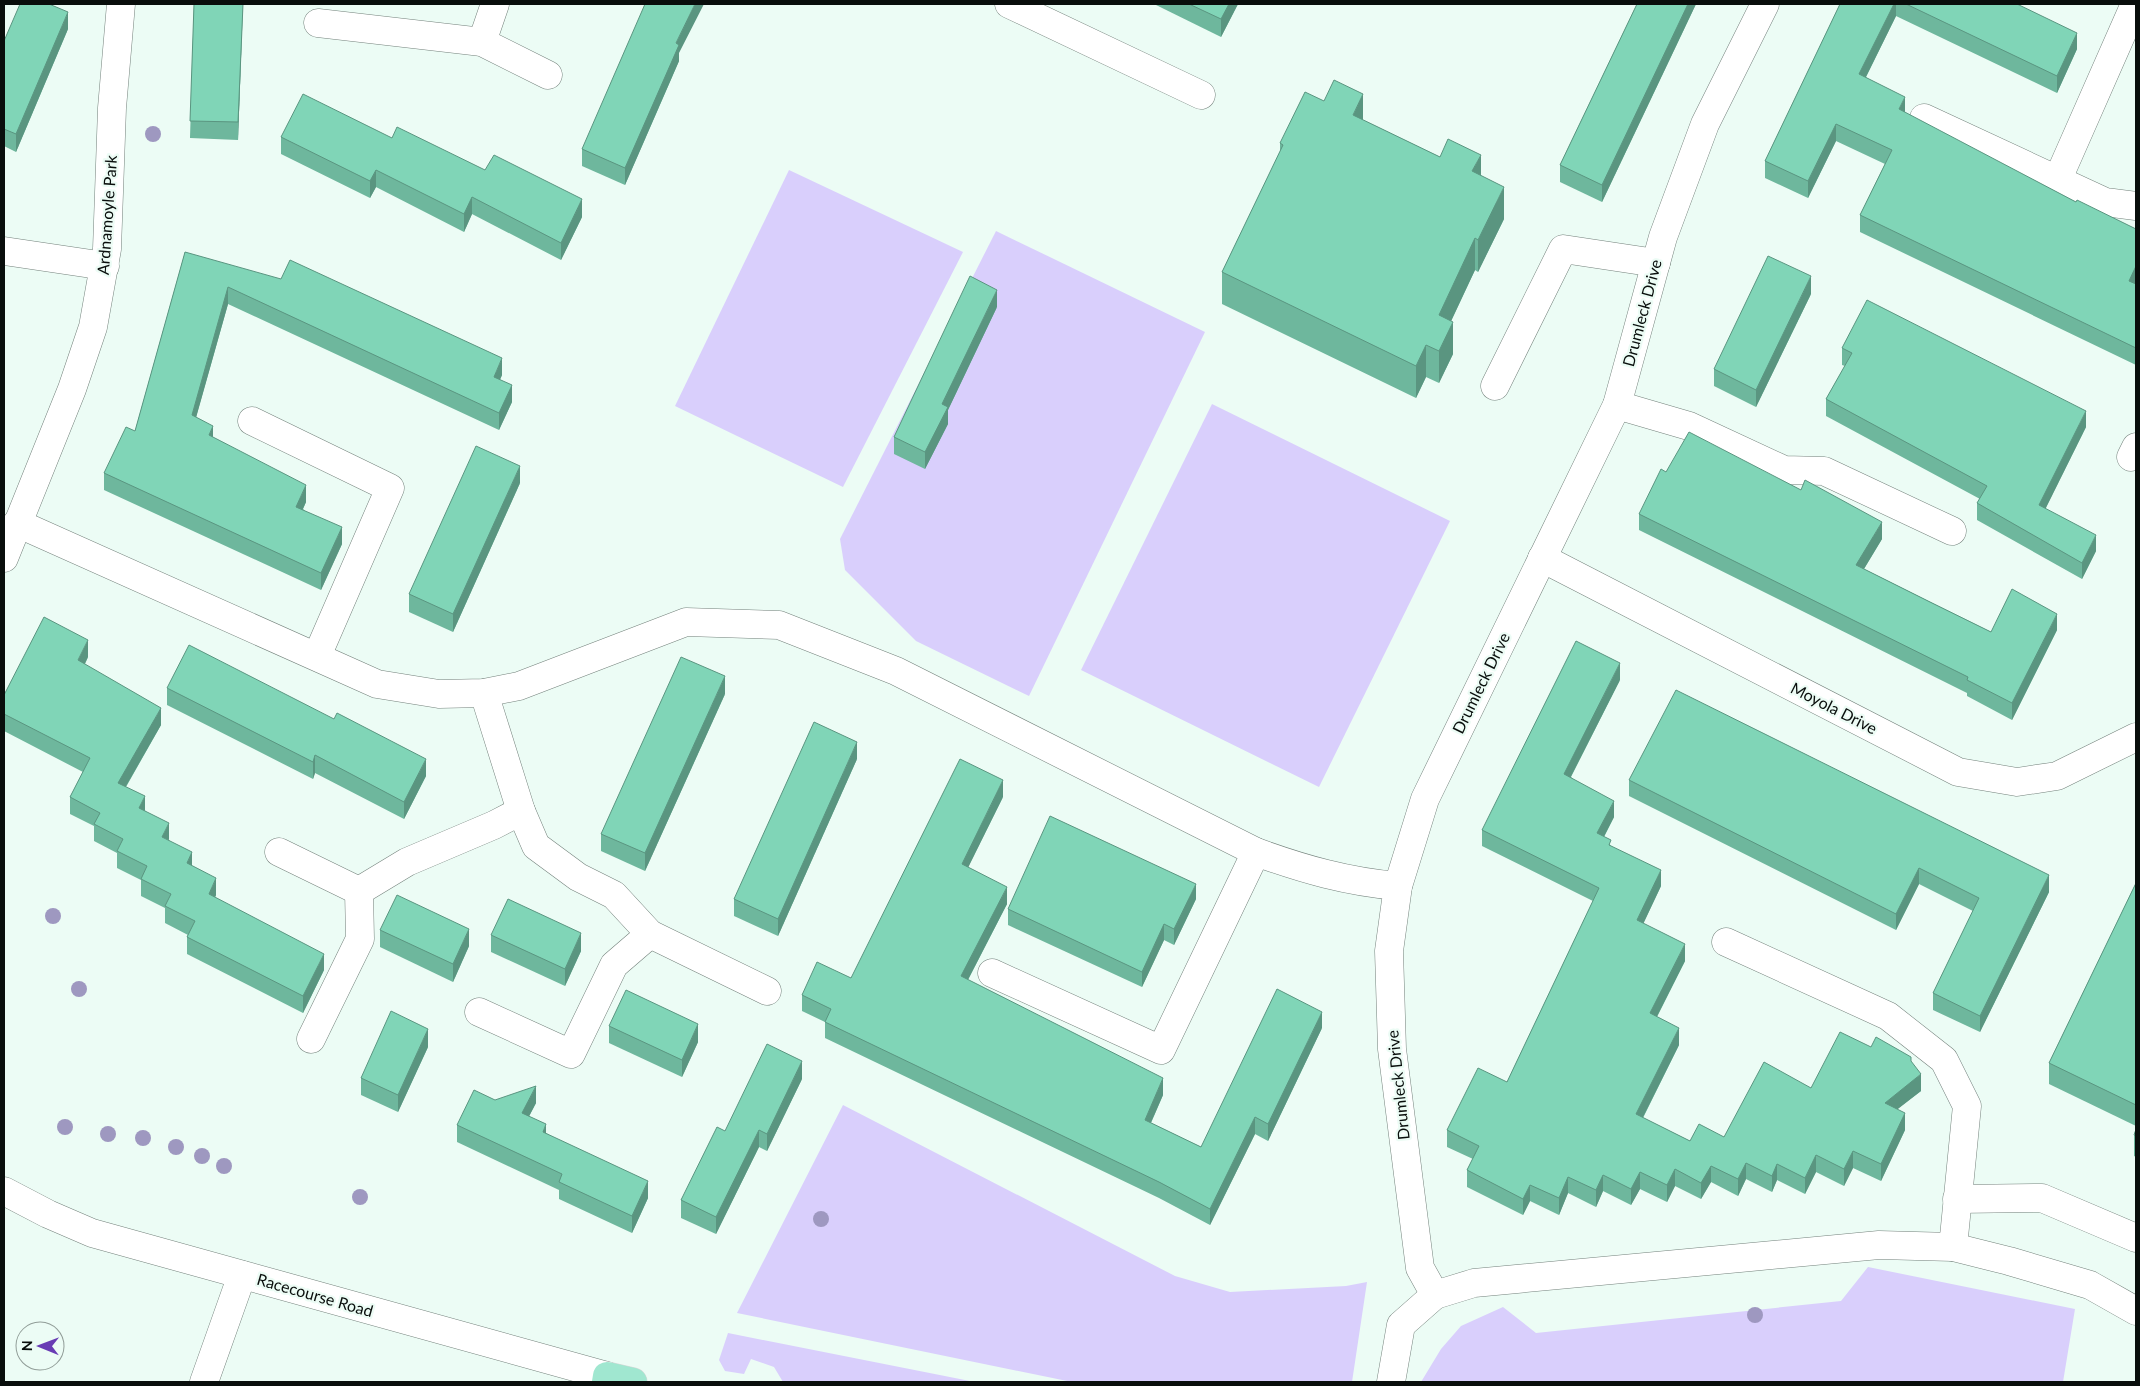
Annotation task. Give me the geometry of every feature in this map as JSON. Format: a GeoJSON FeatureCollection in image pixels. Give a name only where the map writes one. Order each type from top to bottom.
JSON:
{"type":"FeatureCollection","features":[{"type":"Feature","properties":{"kind":"main road","name":"Racecourse Road"},"geometry":{"type":"LineString","coordinates":[[607,1379],[633,1382]]}},
{"type":"Feature","properties":{"kind":"street","name":"Ardnamoyle Park"},"geometry":{"type":"LineString","coordinates":[[4,558],[72,389],[93,327],[105,266],[112,108],[121,4]]}},
{"type":"Feature","properties":{"kind":"street"},"geometry":{"type":"LineString","coordinates":[[482,42],[495,4]]}},
{"type":"Feature","properties":{"kind":"street"},"geometry":{"type":"LineString","coordinates":[[1009,4],[1079,35],[1201,95]]}},
{"type":"Feature","properties":{"kind":"street","name":"Drumleck Drive"},"geometry":{"type":"LineString","coordinates":[[1435,1295],[1420,1268],[1392,1049],[1389,951],[1398,886],[1425,799],[1617,405],[1663,238],[1705,124],[1765,4]]}},
{"type":"Feature","properties":{"kind":"street"},"geometry":{"type":"LineString","coordinates":[[2056,180],[2134,4]]}},
{"type":"Feature","properties":{"kind":"street"},"geometry":{"type":"LineString","coordinates":[[318,23],[482,42],[548,75]]}},
{"type":"Feature","properties":{"kind":"street"},"geometry":{"type":"LineString","coordinates":[[1924,118],[2105,202],[2136,206]]}},
{"type":"Feature","properties":{"kind":"street"},"geometry":{"type":"LineString","coordinates":[[1495,386],[1563,249],[1656,263]]}},
{"type":"Feature","properties":{"kind":"street"},"geometry":{"type":"LineString","coordinates":[[4,251],[105,266]]}},
{"type":"Feature","properties":{"kind":"street"},"geometry":{"type":"LineString","coordinates":[[1617,405],[1689,426],[1784,470],[1824,471],[1952,531]]}},
{"type":"Feature","properties":{"kind":"street"},"geometry":{"type":"LineString","coordinates":[[252,421],[390,488],[317,656]]}},
{"type":"Feature","properties":{"kind":"street"},"geometry":{"type":"LineString","coordinates":[[17,523],[377,684],[439,694],[484,693],[519,686],[686,622],[779,625],[896,671],[1256,852],[1316,873],[1366,884],[1398,886]]}},
{"type":"Feature","properties":{"kind":"street","name":"Moyola Drive"},"geometry":{"type":"LineString","coordinates":[[1542,558],[1958,772],[2017,782],[2057,776],[2136,737]]}},
{"type":"Feature","properties":{"kind":"street"},"geometry":{"type":"LineString","coordinates":[[484,693],[520,811],[536,846],[578,877],[614,895],[650,934],[767,991]]}},
{"type":"Feature","properties":{"kind":"street"},"geometry":{"type":"LineString","coordinates":[[359,891],[407,862],[494,825],[520,811]]}},
{"type":"Feature","properties":{"kind":"street"},"geometry":{"type":"LineString","coordinates":[[279,852],[359,891]]}},
{"type":"Feature","properties":{"kind":"street"},"geometry":{"type":"LineString","coordinates":[[992,973],[1161,1050],[1256,852]]}},
{"type":"Feature","properties":{"kind":"street"},"geometry":{"type":"LineString","coordinates":[[311,1039],[360,940],[359,891]]}},
{"type":"Feature","properties":{"kind":"street"},"geometry":{"type":"LineString","coordinates":[[479,1012],[571,1054],[614,965],[650,934]]}},
{"type":"Feature","properties":{"kind":"street"},"geometry":{"type":"LineString","coordinates":[[1726,942],[1888,1016],[1944,1060],[1966,1106],[1953,1247]]}},
{"type":"Feature","properties":{"kind":"street","name":"Racecourse Road"},"geometry":{"type":"LineString","coordinates":[[4,1191],[48,1214],[92,1233],[607,1379]]}},
{"type":"Feature","properties":{"kind":"street"},"geometry":{"type":"LineString","coordinates":[[1957,1199],[2042,1198],[2136,1238]]}},
{"type":"Feature","properties":{"kind":"street"},"geometry":{"type":"LineString","coordinates":[[1391,1382],[1400,1325],[1435,1295],[1474,1283],[1869,1246],[1953,1247],[2009,1261],[2090,1286],[2136,1311]]}},
{"type":"Feature","properties":{"kind":"street"},"geometry":{"type":"LineString","coordinates":[[204,1382],[242,1275]]}},
{"type":"Feature","properties":{"kind":"shaded area"},"geometry":{"type":"Polygon","coordinates":[[[789,170],[963,252],[843,487],[675,406],[789,170]]]}},
{"type":"Feature","properties":{"kind":"shaded area"},"geometry":{"type":"Polygon","coordinates":[[[996,231],[1205,332],[1029,696],[916,641],[845,570],[840,539],[996,231]]]}},
{"type":"Feature","properties":{"kind":"shaded area"},"geometry":{"type":"Polygon","coordinates":[[[1212,404],[1450,521],[1319,787],[1081,670],[1212,404]]]}},
{"type":"Feature","properties":{"kind":"shaded area"},"geometry":{"type":"Polygon","coordinates":[[[843,1105],[1175,1276],[1230,1292],[1346,1286],[1367,1282],[1352,1382],[1072,1382],[737,1313],[843,1105]]]}},
{"type":"Feature","properties":{"kind":"shaded area"},"geometry":{"type":"Polygon","coordinates":[[[1868,1267],[2075,1309],[2063,1382],[1421,1382],[1441,1349],[1461,1326],[1503,1307],[1536,1333],[1841,1301],[1868,1267]]]}},
{"type":"Feature","properties":{"kind":"shaded area"},"geometry":{"type":"Polygon","coordinates":[[[728,1333],[975,1382],[783,1382],[774,1367],[751,1359],[744,1374],[725,1371],[719,1360],[728,1333]]]}},
{"type":"Feature","properties":{"kind":"building"},"geometry":{"type":"Polygon","coordinates":[[[20,4],[49,4],[68,12],[16,134],[4,129],[4,41],[20,4]]]}},
{"type":"Feature","properties":{"kind":"building"},"geometry":{"type":"Polygon","coordinates":[[[194,4],[243,4],[238,122],[190,121],[194,4]]]}},
{"type":"Feature","properties":{"kind":"building"},"geometry":{"type":"Polygon","coordinates":[[[645,4],[695,4],[676,43],[679,45],[625,168],[582,149],[645,4]]]}},
{"type":"Feature","properties":{"kind":"building"},"geometry":{"type":"Polygon","coordinates":[[[1189,4],[1229,4],[1221,19],[1189,4]]]}},
{"type":"Feature","properties":{"kind":"building"},"geometry":{"type":"Polygon","coordinates":[[[1637,4],[1688,4],[1602,185],[1560,165],[1637,4]]]}},
{"type":"Feature","properties":{"kind":"building"},"geometry":{"type":"Polygon","coordinates":[[[1840,4],[1894,4],[1859,74],[1905,97],[1899,109],[2076,202],[2077,200],[2136,229],[2136,266],[2129,281],[2136,284],[2136,348],[1860,215],[1892,150],[1836,124],[1808,181],[1765,161],[1840,4]]]}},
{"type":"Feature","properties":{"kind":"building"},"geometry":{"type":"Polygon","coordinates":[[[1906,4],[2017,4],[2077,33],[2057,76],[1906,4]]]}},
{"type":"Feature","properties":{"kind":"building"},"geometry":{"type":"Polygon","coordinates":[[[1334,80],[1363,94],[1353,115],[1440,157],[1448,139],[1481,155],[1472,171],[1504,187],[1478,240],[1475,238],[1439,315],[1453,322],[1439,351],[1426,345],[1416,366],[1222,272],[1283,145],[1280,143],[1305,92],[1324,101],[1334,80]]]}},
{"type":"Feature","properties":{"kind":"building"},"geometry":{"type":"Polygon","coordinates":[[[303,94],[392,138],[397,127],[485,170],[494,155],[582,199],[561,243],[472,197],[464,214],[376,170],[370,181],[281,137],[303,94]]]}},
{"type":"Feature","properties":{"kind":"building"},"geometry":{"type":"Polygon","coordinates":[[[185,252],[281,279],[290,260],[502,358],[494,377],[512,385],[499,413],[228,287],[192,415],[213,426],[209,435],[306,485],[296,507],[342,527],[321,573],[104,473],[126,427],[135,431],[185,252]]]}},
{"type":"Feature","properties":{"kind":"building"},"geometry":{"type":"Polygon","coordinates":[[[1768,256],[1811,276],[1756,390],[1714,369],[1768,256]]]}},
{"type":"Feature","properties":{"kind":"building"},"geometry":{"type":"Polygon","coordinates":[[[970,276],[997,290],[942,404],[948,407],[925,452],[894,437],[970,276]]]}},
{"type":"Feature","properties":{"kind":"building"},"geometry":{"type":"Polygon","coordinates":[[[1867,300],[2086,411],[2039,505],[2096,535],[2082,563],[1977,503],[1987,486],[1826,399],[1852,353],[1842,348],[1867,300]]]}},
{"type":"Feature","properties":{"kind":"building"},"geometry":{"type":"Polygon","coordinates":[[[1689,432],[1801,490],[1805,480],[1882,522],[1856,565],[1930,602],[1991,632],[2012,589],[2057,614],[2012,703],[1967,680],[1968,677],[1639,514],[1661,469],[1666,472],[1689,432]]]}},
{"type":"Feature","properties":{"kind":"building"},"geometry":{"type":"Polygon","coordinates":[[[476,446],[520,466],[453,614],[409,594],[476,446]]]}},
{"type":"Feature","properties":{"kind":"building"},"geometry":{"type":"Polygon","coordinates":[[[44,617],[88,640],[78,660],[161,708],[118,783],[145,796],[139,808],[169,823],[162,837],[192,852],[187,863],[216,878],[209,894],[324,954],[303,996],[187,937],[195,921],[165,906],[171,894],[141,879],[147,866],[117,851],[123,839],[94,824],[100,813],[70,797],[90,758],[4,714],[4,695],[44,617]]]}},
{"type":"Feature","properties":{"kind":"building"},"geometry":{"type":"Polygon","coordinates":[[[1576,641],[1620,663],[1564,774],[1614,801],[1597,833],[1611,840],[1609,845],[1661,870],[1637,920],[1685,944],[1650,1013],[1679,1028],[1636,1114],[1690,1141],[1699,1124],[1724,1137],[1764,1062],[1811,1088],[1840,1032],[1871,1047],[1876,1037],[1911,1057],[1911,1061],[1921,1074],[1885,1103],[1905,1113],[1881,1164],[1853,1151],[1844,1169],[1816,1155],[1805,1178],[1777,1164],[1772,1176],[1746,1163],[1738,1179],[1711,1166],[1701,1183],[1675,1169],[1667,1185],[1640,1172],[1631,1189],[1603,1175],[1596,1190],[1568,1177],[1559,1198],[1530,1185],[1523,1199],[1467,1170],[1479,1146],[1447,1130],[1478,1068],[1507,1082],[1599,888],[1482,830],[1576,641]]]}},
{"type":"Feature","properties":{"kind":"building"},"geometry":{"type":"Polygon","coordinates":[[[189,645],[334,719],[337,713],[426,759],[404,802],[315,755],[313,762],[167,688],[189,645]]]}},
{"type":"Feature","properties":{"kind":"building"},"geometry":{"type":"Polygon","coordinates":[[[681,657],[725,676],[645,853],[601,834],[681,657]]]}},
{"type":"Feature","properties":{"kind":"building"},"geometry":{"type":"Polygon","coordinates":[[[1676,690],[2049,875],[1980,1016],[1933,993],[1979,898],[1919,868],[1896,914],[1629,780],[1676,690]]]}},
{"type":"Feature","properties":{"kind":"building"},"geometry":{"type":"Polygon","coordinates":[[[814,722],[857,742],[778,919],[734,899],[814,722]]]}},
{"type":"Feature","properties":{"kind":"building"},"geometry":{"type":"Polygon","coordinates":[[[960,759],[1003,780],[962,864],[1007,887],[961,976],[1163,1078],[1145,1120],[1201,1147],[1277,989],[1322,1012],[1268,1124],[1255,1117],[1210,1209],[1159,1182],[825,1022],[831,1009],[802,995],[817,962],[851,978],[960,759]]]}},
{"type":"Feature","properties":{"kind":"building"},"geometry":{"type":"Polygon","coordinates":[[[1050,816],[1196,884],[1174,929],[1164,924],[1142,972],[1008,909],[1050,816]]]}},
{"type":"Feature","properties":{"kind":"building"},"geometry":{"type":"Polygon","coordinates":[[[2136,883],[2136,1105],[2049,1063],[2136,883]]]}},
{"type":"Feature","properties":{"kind":"building"},"geometry":{"type":"Polygon","coordinates":[[[397,895],[469,929],[453,964],[380,930],[397,895]]]}},
{"type":"Feature","properties":{"kind":"building"},"geometry":{"type":"Polygon","coordinates":[[[508,899],[581,933],[565,969],[491,935],[508,899]]]}},
{"type":"Feature","properties":{"kind":"building"},"geometry":{"type":"Polygon","coordinates":[[[626,990],[698,1024],[682,1060],[609,1026],[626,990]]]}},
{"type":"Feature","properties":{"kind":"building"},"geometry":{"type":"Polygon","coordinates":[[[391,1011],[428,1029],[398,1095],[361,1078],[391,1011]]]}},
{"type":"Feature","properties":{"kind":"building"},"geometry":{"type":"Polygon","coordinates":[[[767,1044],[802,1061],[767,1134],[759,1130],[716,1217],[681,1200],[717,1127],[725,1131],[767,1044]]]}},
{"type":"Feature","properties":{"kind":"building"},"geometry":{"type":"Polygon","coordinates":[[[536,1086],[522,1113],[546,1124],[543,1132],[648,1181],[632,1216],[559,1182],[562,1174],[457,1125],[474,1090],[495,1100],[536,1086]]]}}]}
